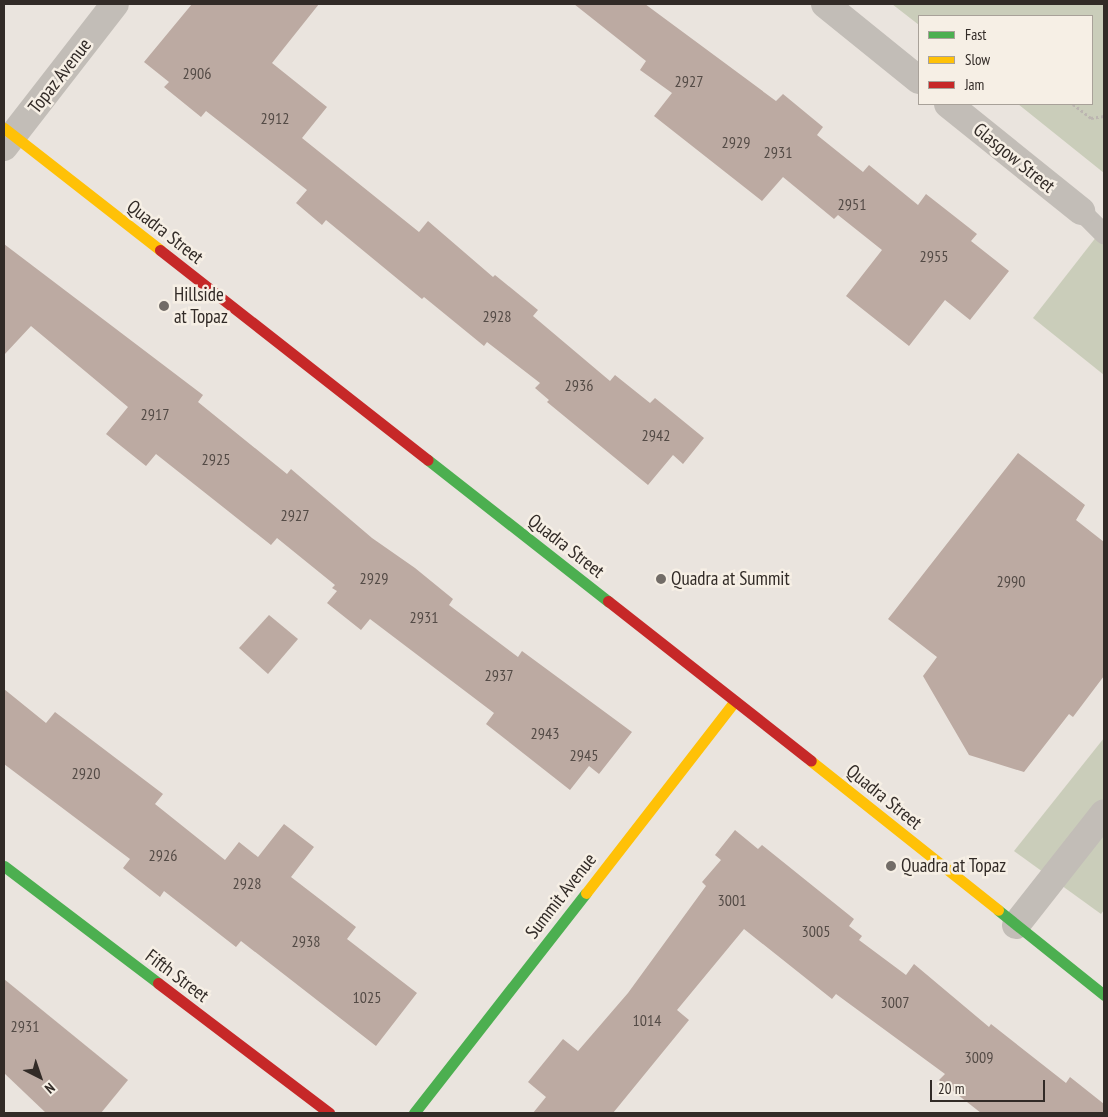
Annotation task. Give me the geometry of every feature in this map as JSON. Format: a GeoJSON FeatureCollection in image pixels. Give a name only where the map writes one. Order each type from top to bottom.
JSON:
{"type":"FeatureCollection","features":[{"type":"Feature","properties":{"kind":"main road","name":"Quadra Street"},"geometry":{"type":"LineString","coordinates":[[7,137],[736,701],[1104,995]]}},
{"type":"Feature","properties":{"kind":"main road","name":"Summit Avenue"},"geometry":{"type":"LineString","coordinates":[[414,1113],[736,701]]}},
{"type":"Feature","properties":{"kind":"main road","name":"Fifth Street"},"geometry":{"type":"LineString","coordinates":[[4,866],[329,1113]]}},
{"type":"Feature","properties":{"kind":"street","name":"Topaz Avenue"},"geometry":{"type":"LineString","coordinates":[[7,137],[115,4]]}},
{"type":"Feature","properties":{"kind":"street"},"geometry":{"type":"LineString","coordinates":[[825,4],[918,79]]}},
{"type":"Feature","properties":{"kind":"street","name":"Glasgow Street"},"geometry":{"type":"LineString","coordinates":[[949,105],[1081,211]]}},
{"type":"Feature","properties":{"kind":"street"},"geometry":{"type":"LineString","coordinates":[[1016,925],[1104,813]]}},
{"type":"Feature","properties":{"kind":"lane"},"geometry":{"type":"LineString","coordinates":[[1081,211],[1104,234]]}},
{"type":"Feature","properties":{"kind":"path"},"geometry":{"type":"LineString","coordinates":[[1074,105],[1091,118],[1104,116]]}},
{"type":"Feature","properties":{"kind":"green space"},"geometry":{"type":"Polygon","coordinates":[[[892,4],[1104,4],[1104,173],[1019,105],[1093,105],[1093,15],[918,15],[918,24],[892,4]]]}},
{"type":"Feature","properties":{"kind":"green space"},"geometry":{"type":"Polygon","coordinates":[[[1104,227],[1104,375],[1033,318],[1104,227]]]}},
{"type":"Feature","properties":{"kind":"green space"},"geometry":{"type":"Polygon","coordinates":[[[1104,738],[1104,910],[1101,914],[1014,851],[1104,738]]]}},
{"type":"Feature","properties":{"kind":"building"},"geometry":{"type":"Polygon","coordinates":[[[192,4],[319,4],[272,63],[327,107],[302,138],[419,232],[428,221],[493,277],[495,275],[538,310],[533,316],[610,381],[615,375],[650,403],[655,398],[704,438],[683,464],[673,455],[648,485],[547,402],[549,400],[535,388],[540,383],[487,342],[484,346],[424,297],[422,299],[326,220],[322,225],[296,203],[307,190],[206,111],[201,117],[164,87],[169,82],[144,62],[192,4]]]}},
{"type":"Feature","properties":{"kind":"building"},"geometry":{"type":"Polygon","coordinates":[[[574,4],[645,4],[776,101],[783,94],[823,127],[817,135],[863,172],[869,165],[918,205],[926,194],[977,234],[971,241],[1009,271],[970,320],[945,300],[909,346],[846,296],[882,250],[838,215],[834,219],[783,177],[762,201],[654,116],[672,93],[640,70],[646,61],[574,4]]]}},
{"type":"Feature","properties":{"kind":"building"},"geometry":{"type":"Polygon","coordinates":[[[4,244],[203,395],[198,402],[287,474],[291,469],[372,538],[415,568],[453,599],[449,605],[518,657],[522,651],[632,732],[599,774],[589,766],[570,790],[486,724],[494,713],[370,619],[361,630],[327,603],[337,591],[332,588],[335,585],[277,538],[271,545],[156,454],[146,466],[106,434],[128,407],[31,326],[4,355],[4,244]]]}},
{"type":"Feature","properties":{"kind":"building"},"geometry":{"type":"Polygon","coordinates":[[[1018,453],[1085,505],[1076,520],[1104,542],[1104,676],[1073,717],[1069,714],[1024,772],[969,755],[923,676],[937,657],[888,619],[1018,453]]]}},
{"type":"Feature","properties":{"kind":"building"},"geometry":{"type":"Polygon","coordinates":[[[269,615],[298,639],[268,674],[239,648],[269,615]]]}},
{"type":"Feature","properties":{"kind":"building"},"geometry":{"type":"Polygon","coordinates":[[[4,689],[46,723],[55,712],[163,794],[155,804],[225,860],[239,842],[258,857],[284,824],[314,847],[291,877],[356,927],[347,939],[417,993],[376,1046],[241,941],[236,947],[164,891],[160,897],[123,868],[130,859],[4,764],[4,689]]]}},
{"type":"Feature","properties":{"kind":"building"},"geometry":{"type":"Polygon","coordinates":[[[735,830],[758,849],[762,845],[854,919],[849,926],[862,936],[859,940],[906,975],[914,964],[989,1027],[991,1024],[1066,1083],[1070,1077],[1104,1104],[1104,1113],[981,1113],[939,1080],[945,1074],[836,994],[832,999],[744,929],[677,1010],[689,1020],[613,1113],[533,1113],[546,1097],[528,1082],[563,1039],[578,1051],[628,993],[706,886],[702,882],[721,860],[715,855],[735,830]]]}},
{"type":"Feature","properties":{"kind":"building"},"geometry":{"type":"Polygon","coordinates":[[[4,979],[128,1080],[101,1113],[46,1113],[4,1073],[4,979]]]}},
{"type":"Feature","properties":{"kind":"traffic: fast"},"geometry":{"type":"LineString","coordinates":[[428,460],[608,601]]}},
{"type":"Feature","properties":{"kind":"traffic: fast"},"geometry":{"type":"LineString","coordinates":[[4,866],[158,983]]}},
{"type":"Feature","properties":{"kind":"traffic: fast"},"geometry":{"type":"LineString","coordinates":[[414,1113],[586,893]]}},
{"type":"Feature","properties":{"kind":"traffic: fast"},"geometry":{"type":"LineString","coordinates":[[998,910],[1104,995]]}},
{"type":"Feature","properties":{"kind":"traffic: slow"},"geometry":{"type":"LineString","coordinates":[[4,128],[160,250]]}},
{"type":"Feature","properties":{"kind":"traffic: slow"},"geometry":{"type":"LineString","coordinates":[[586,893],[735,701]]}},
{"type":"Feature","properties":{"kind":"traffic: slow"},"geometry":{"type":"LineString","coordinates":[[811,761],[998,910]]}},
{"type":"Feature","properties":{"kind":"traffic: jam"},"geometry":{"type":"LineString","coordinates":[[160,250],[428,460]]}},
{"type":"Feature","properties":{"kind":"traffic: jam"},"geometry":{"type":"LineString","coordinates":[[608,601],[811,761]]}},
{"type":"Feature","properties":{"kind":"traffic: jam"},"geometry":{"type":"LineString","coordinates":[[158,983],[329,1113]]}},
{"type":"Feature","properties":{"kind":"place","name":"Hillside at Topaz"},"geometry":{"type":"Point","coordinates":[164,306]}},
{"type":"Feature","properties":{"kind":"place","name":"Quadra at Summit"},"geometry":{"type":"Point","coordinates":[661,579]}},
{"type":"Feature","properties":{"kind":"place","name":"Quadra at Topaz"},"geometry":{"type":"Point","coordinates":[891,866]}}]}
